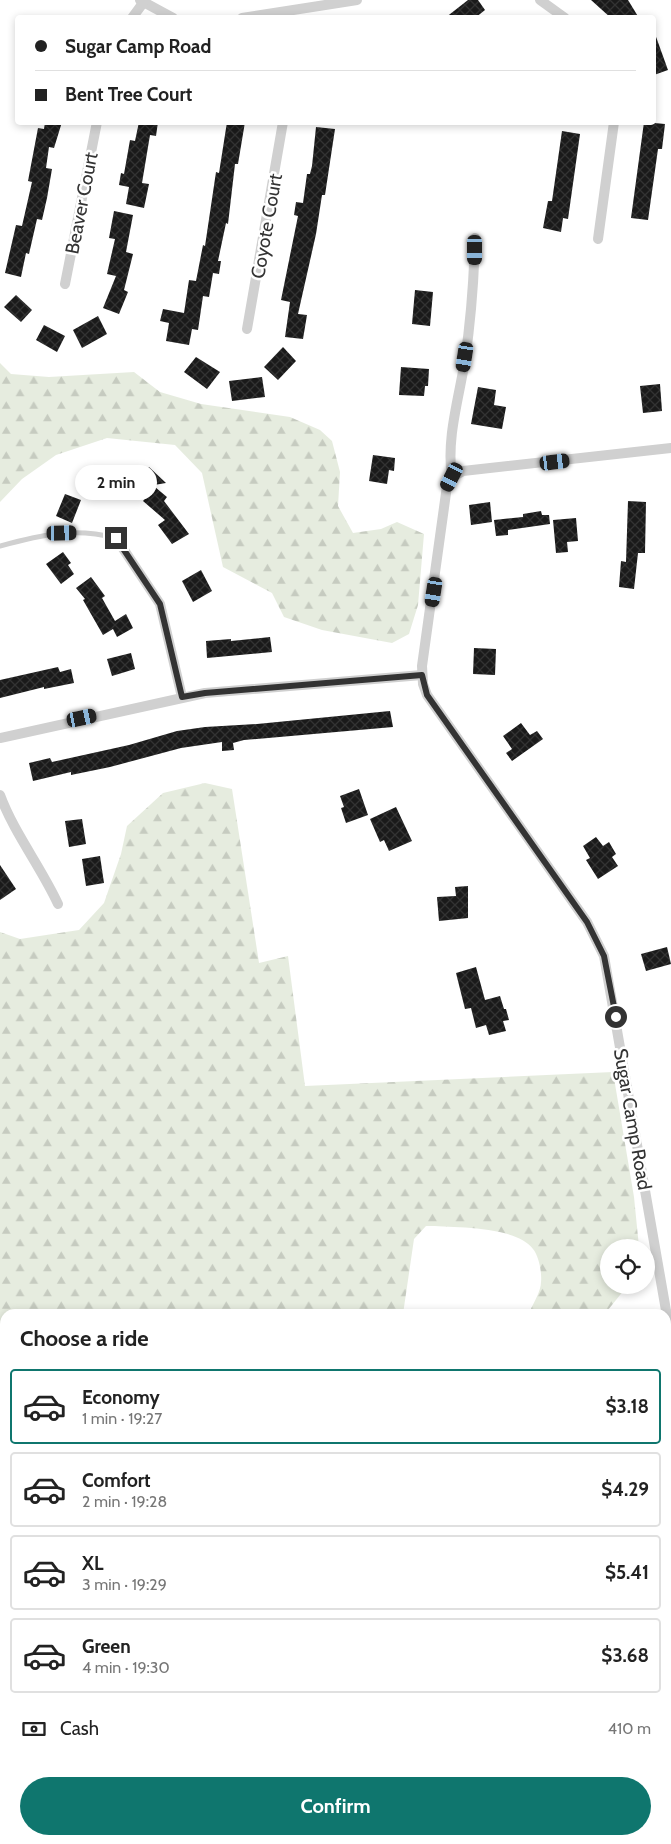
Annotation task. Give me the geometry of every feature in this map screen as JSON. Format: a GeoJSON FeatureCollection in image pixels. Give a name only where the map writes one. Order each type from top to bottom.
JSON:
{"type":"FeatureCollection","features":[{"type":"Feature","properties":{"kind":"street"},"geometry":{"type":"LineString","coordinates":[[268,15],[316,3],[357,0]]}},
{"type":"Feature","properties":{"kind":"street"},"geometry":{"type":"LineString","coordinates":[[540,0],[561,15]]}},
{"type":"Feature","properties":{"kind":"street"},"geometry":{"type":"LineString","coordinates":[[134,15],[142,1],[168,15]]}},
{"type":"Feature","properties":{"kind":"street","name":"Beaver Court"},"geometry":{"type":"LineString","coordinates":[[65,284],[96,125]]}},
{"type":"Feature","properties":{"kind":"street","name":"Coyote Court"},"geometry":{"type":"LineString","coordinates":[[247,329],[282,125]]}},
{"type":"Feature","properties":{"kind":"street"},"geometry":{"type":"LineString","coordinates":[[598,238],[614,125]]}},
{"type":"Feature","properties":{"kind":"street","name":"Sugar Camp Road"},"geometry":{"type":"LineString","coordinates":[[475,238],[475,279],[467,348],[449,458],[452,477],[447,486],[422,675],[427,695],[587,922],[604,956],[666,1309]]}},
{"type":"Feature","properties":{"kind":"street"},"geometry":{"type":"LineString","coordinates":[[452,477],[463,471],[671,448]]}},
{"type":"Feature","properties":{"kind":"street"},"geometry":{"type":"LineString","coordinates":[[116,538],[160,604],[182,697]]}},
{"type":"Feature","properties":{"kind":"street"},"geometry":{"type":"LineString","coordinates":[[0,738],[205,693],[422,675]]}},
{"type":"Feature","properties":{"kind":"street"},"geometry":{"type":"LineString","coordinates":[[0,795],[6,811],[46,879],[58,904]]}},
{"type":"Feature","properties":{"kind":"lane"},"geometry":{"type":"LineString","coordinates":[[0,546],[47,533],[92,532],[116,538]]}},
{"type":"Feature","properties":{"kind":"green space"},"geometry":{"type":"Polygon","coordinates":[[[0,363],[11,374],[49,377],[134,372],[160,392],[201,404],[290,417],[320,430],[332,441],[340,472],[338,506],[353,533],[381,529],[397,522],[424,534],[418,605],[409,634],[392,643],[322,630],[284,617],[272,593],[223,567],[202,473],[175,445],[107,438],[56,455],[22,479],[0,502],[0,363]]]}},
{"type":"Feature","properties":{"kind":"green space"},"geometry":{"type":"Polygon","coordinates":[[[205,783],[232,789],[259,963],[288,956],[305,1086],[613,1072],[634,1197],[638,1239],[600,1239],[600,1294],[621,1294],[609,1309],[531,1309],[540,1289],[541,1274],[535,1252],[525,1241],[499,1232],[483,1229],[426,1226],[414,1239],[404,1309],[0,1309],[0,932],[20,939],[79,930],[104,903],[121,854],[127,826],[163,793],[205,783]]]}},
{"type":"Feature","properties":{"kind":"building"},"geometry":{"type":"Polygon","coordinates":[[[468,0],[478,0],[485,10],[479,15],[449,15],[468,0]]]}},
{"type":"Feature","properties":{"kind":"building"},"geometry":{"type":"Polygon","coordinates":[[[591,0],[628,0],[637,15],[608,15],[591,0]]]}},
{"type":"Feature","properties":{"kind":"building"},"geometry":{"type":"Polygon","coordinates":[[[656,37],[668,70],[656,74],[656,37]]]}},
{"type":"Feature","properties":{"kind":"building"},"geometry":{"type":"Polygon","coordinates":[[[665,124],[662,149],[658,149],[648,220],[631,218],[644,125],[665,124]]]}},
{"type":"Feature","properties":{"kind":"building"},"geometry":{"type":"Polygon","coordinates":[[[45,125],[61,125],[54,148],[49,147],[46,168],[52,169],[47,198],[42,220],[37,219],[29,254],[26,253],[21,277],[5,273],[16,225],[22,226],[32,182],[28,181],[38,128],[44,129],[45,125]]]}},
{"type":"Feature","properties":{"kind":"building"},"geometry":{"type":"Polygon","coordinates":[[[138,125],[158,125],[156,136],[150,135],[142,183],[149,184],[144,208],[126,204],[129,187],[119,185],[121,173],[124,174],[130,140],[135,141],[138,125]]]}},
{"type":"Feature","properties":{"kind":"building"},"geometry":{"type":"Polygon","coordinates":[[[227,125],[244,125],[238,164],[235,164],[228,224],[226,223],[218,261],[221,261],[219,274],[213,273],[209,297],[203,296],[198,330],[192,329],[189,345],[166,341],[169,323],[160,321],[163,309],[184,313],[189,280],[196,281],[203,245],[205,246],[216,172],[219,173],[227,125]]]}},
{"type":"Feature","properties":{"kind":"building"},"geometry":{"type":"Polygon","coordinates":[[[316,127],[335,129],[325,195],[322,195],[316,234],[298,314],[307,315],[303,339],[285,337],[290,302],[281,300],[298,216],[294,215],[296,202],[303,203],[307,174],[310,174],[312,166],[316,127]]]}},
{"type":"Feature","properties":{"kind":"building"},"geometry":{"type":"Polygon","coordinates":[[[562,131],[580,134],[568,219],[563,218],[561,232],[543,228],[548,201],[552,201],[562,131]]]}},
{"type":"Feature","properties":{"kind":"building"},"geometry":{"type":"Polygon","coordinates":[[[114,211],[133,215],[126,252],[133,254],[124,290],[128,292],[119,314],[103,308],[116,276],[107,274],[115,239],[109,238],[114,211]]]}},
{"type":"Feature","properties":{"kind":"building"},"geometry":{"type":"Polygon","coordinates":[[[415,290],[433,292],[430,326],[412,324],[415,290]]]}},
{"type":"Feature","properties":{"kind":"building"},"geometry":{"type":"Polygon","coordinates":[[[16,295],[32,310],[21,322],[4,307],[16,295]]]}},
{"type":"Feature","properties":{"kind":"building"},"geometry":{"type":"Polygon","coordinates":[[[98,316],[107,334],[82,348],[73,330],[98,316]]]}},
{"type":"Feature","properties":{"kind":"building"},"geometry":{"type":"Polygon","coordinates":[[[44,325],[65,336],[57,352],[36,340],[44,325]]]}},
{"type":"Feature","properties":{"kind":"building"},"geometry":{"type":"Polygon","coordinates":[[[283,347],[296,361],[278,380],[264,367],[283,347]]]}},
{"type":"Feature","properties":{"kind":"building"},"geometry":{"type":"Polygon","coordinates":[[[196,357],[220,372],[207,389],[184,372],[196,357]]]}},
{"type":"Feature","properties":{"kind":"building"},"geometry":{"type":"Polygon","coordinates":[[[401,367],[429,369],[428,386],[425,386],[424,396],[399,395],[401,367]]]}},
{"type":"Feature","properties":{"kind":"building"},"geometry":{"type":"Polygon","coordinates":[[[262,377],[265,397],[232,401],[229,381],[262,377]]]}},
{"type":"Feature","properties":{"kind":"building"},"geometry":{"type":"Polygon","coordinates":[[[660,384],[662,411],[643,413],[640,386],[660,384]]]}},
{"type":"Feature","properties":{"kind":"building"},"geometry":{"type":"Polygon","coordinates":[[[478,387],[496,390],[494,405],[506,407],[502,429],[471,424],[478,387]]]}},
{"type":"Feature","properties":{"kind":"building"},"geometry":{"type":"Polygon","coordinates":[[[373,455],[395,458],[394,471],[389,470],[387,484],[369,481],[373,455]]]}},
{"type":"Feature","properties":{"kind":"building"},"geometry":{"type":"Polygon","coordinates":[[[149,467],[166,483],[130,489],[149,467]]]}},
{"type":"Feature","properties":{"kind":"building"},"geometry":{"type":"Polygon","coordinates":[[[122,472],[126,490],[95,495],[92,478],[122,472]]]}},
{"type":"Feature","properties":{"kind":"building"},"geometry":{"type":"Polygon","coordinates":[[[155,487],[167,497],[164,501],[189,534],[172,544],[158,525],[165,520],[143,501],[155,487]]]}},
{"type":"Feature","properties":{"kind":"building"},"geometry":{"type":"Polygon","coordinates":[[[65,494],[81,500],[72,523],[56,516],[65,494]]]}},
{"type":"Feature","properties":{"kind":"building"},"geometry":{"type":"Polygon","coordinates":[[[628,501],[646,502],[645,553],[638,553],[634,589],[619,587],[621,561],[626,562],[628,501]]]}},
{"type":"Feature","properties":{"kind":"building"},"geometry":{"type":"Polygon","coordinates":[[[490,502],[492,522],[471,525],[469,505],[490,502]]]}},
{"type":"Feature","properties":{"kind":"building"},"geometry":{"type":"Polygon","coordinates":[[[541,511],[542,515],[549,515],[550,524],[508,530],[508,535],[496,536],[494,520],[523,517],[523,514],[541,511]]]}},
{"type":"Feature","properties":{"kind":"building"},"geometry":{"type":"Polygon","coordinates":[[[576,518],[578,541],[567,542],[568,552],[556,553],[553,520],[576,518]]]}},
{"type":"Feature","properties":{"kind":"building"},"geometry":{"type":"Polygon","coordinates":[[[63,552],[71,563],[68,565],[74,574],[61,584],[46,564],[63,552]]]}},
{"type":"Feature","properties":{"kind":"building"},"geometry":{"type":"Polygon","coordinates":[[[201,570],[212,591],[193,602],[182,581],[201,570]]]}},
{"type":"Feature","properties":{"kind":"building"},"geometry":{"type":"Polygon","coordinates":[[[91,577],[105,596],[102,598],[115,621],[126,614],[133,628],[117,637],[113,629],[103,635],[83,600],[85,599],[76,588],[91,577]]]}},
{"type":"Feature","properties":{"kind":"building"},"geometry":{"type":"Polygon","coordinates":[[[270,637],[272,652],[207,658],[206,641],[231,639],[231,641],[270,637]]]}},
{"type":"Feature","properties":{"kind":"building"},"geometry":{"type":"Polygon","coordinates":[[[474,648],[496,649],[495,675],[473,674],[474,648]]]}},
{"type":"Feature","properties":{"kind":"building"},"geometry":{"type":"Polygon","coordinates":[[[131,653],[135,669],[112,676],[107,659],[131,653]]]}},
{"type":"Feature","properties":{"kind":"building"},"geometry":{"type":"Polygon","coordinates":[[[58,667],[60,672],[71,669],[74,683],[44,689],[44,687],[0,698],[0,680],[58,667]]]}},
{"type":"Feature","properties":{"kind":"building"},"geometry":{"type":"Polygon","coordinates":[[[390,711],[393,727],[244,740],[233,743],[234,750],[222,751],[222,742],[181,748],[110,767],[71,775],[71,772],[33,781],[29,763],[50,758],[52,762],[129,745],[177,731],[390,711]]]}},
{"type":"Feature","properties":{"kind":"building"},"geometry":{"type":"Polygon","coordinates":[[[521,723],[530,735],[537,731],[543,739],[512,761],[506,753],[512,749],[503,736],[521,723]]]}},
{"type":"Feature","properties":{"kind":"building"},"geometry":{"type":"Polygon","coordinates":[[[359,789],[368,815],[346,823],[341,808],[344,807],[340,796],[359,789]]]}},
{"type":"Feature","properties":{"kind":"building"},"geometry":{"type":"Polygon","coordinates":[[[396,807],[412,841],[389,851],[384,840],[380,842],[370,819],[396,807]]]}},
{"type":"Feature","properties":{"kind":"building"},"geometry":{"type":"Polygon","coordinates":[[[82,819],[86,844],[69,847],[65,821],[82,819]]]}},
{"type":"Feature","properties":{"kind":"building"},"geometry":{"type":"Polygon","coordinates":[[[596,837],[603,846],[609,842],[616,854],[612,857],[618,866],[598,879],[586,860],[590,858],[583,846],[596,837]]]}},
{"type":"Feature","properties":{"kind":"building"},"geometry":{"type":"Polygon","coordinates":[[[100,856],[104,883],[86,886],[82,859],[100,856]]]}},
{"type":"Feature","properties":{"kind":"building"},"geometry":{"type":"Polygon","coordinates":[[[0,865],[16,889],[0,900],[0,865]]]}},
{"type":"Feature","properties":{"kind":"building"},"geometry":{"type":"Polygon","coordinates":[[[468,886],[468,918],[439,921],[437,897],[456,896],[455,887],[468,886]]]}},
{"type":"Feature","properties":{"kind":"building"},"geometry":{"type":"Polygon","coordinates":[[[667,947],[671,964],[646,971],[641,954],[667,947]]]}},
{"type":"Feature","properties":{"kind":"building"},"geometry":{"type":"Polygon","coordinates":[[[476,967],[485,1000],[500,996],[509,1020],[503,1021],[506,1031],[489,1035],[486,1025],[476,1028],[471,1008],[465,1009],[456,973],[476,967]]]}},
{"type":"Feature","properties":{"kind":"route"},"geometry":{"type":"LineString","coordinates":[[116,538],[160,604],[182,697],[205,693],[422,675],[427,695],[587,922],[604,956],[616,1017]]}}]}
